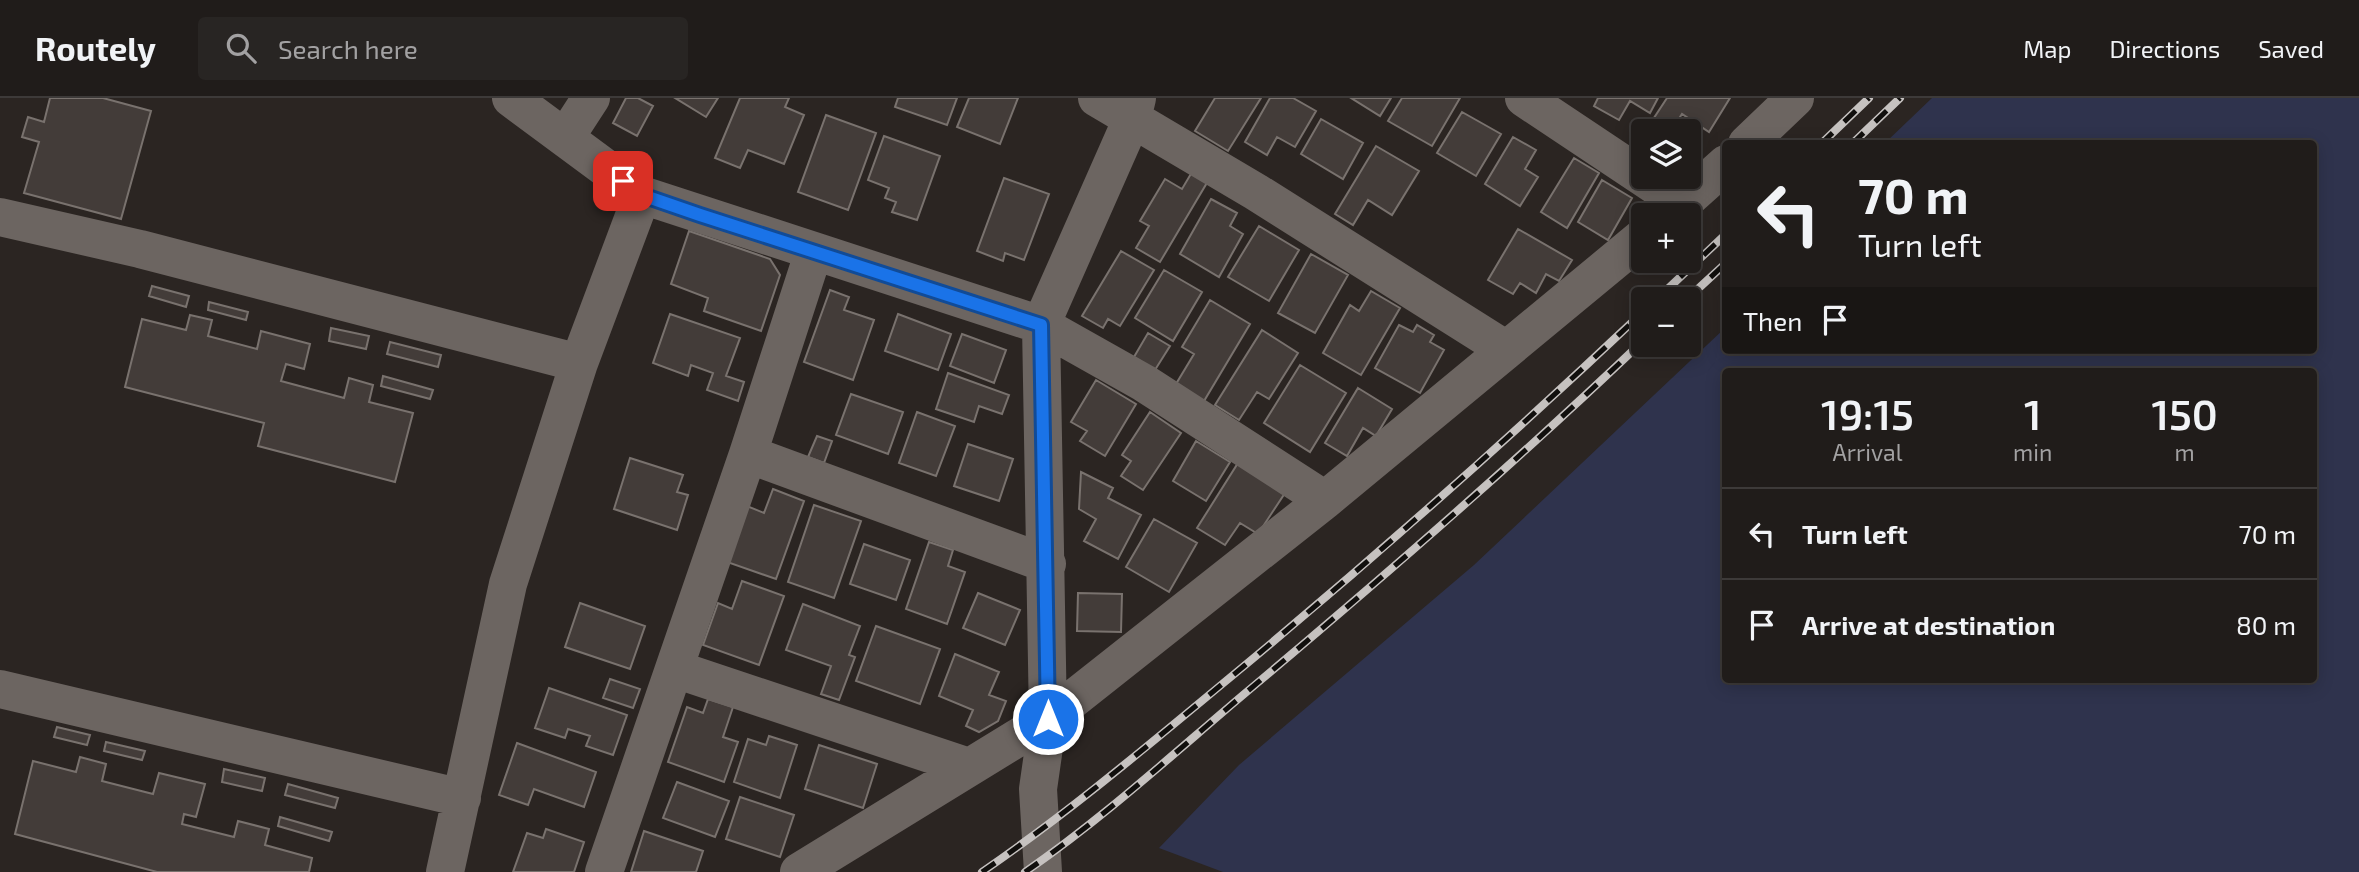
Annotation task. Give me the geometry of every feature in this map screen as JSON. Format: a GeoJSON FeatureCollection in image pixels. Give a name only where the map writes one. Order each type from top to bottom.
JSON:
{"type":"FeatureCollection","features":[{"type":"Feature","properties":{"kind":"street"},"geometry":{"type":"LineString","coordinates":[[511,98],[642,195],[1041,325],[1144,383],[1325,500]]}},
{"type":"Feature","properties":{"kind":"street"},"geometry":{"type":"LineString","coordinates":[[565,138],[591,98]]}},
{"type":"Feature","properties":{"kind":"street"},"geometry":{"type":"LineString","coordinates":[[1097,98],[1135,109],[1267,200],[1505,349]]}},
{"type":"Feature","properties":{"kind":"street"},"geometry":{"type":"LineString","coordinates":[[1751,140],[1795,98]]}},
{"type":"Feature","properties":{"kind":"street"},"geometry":{"type":"LineString","coordinates":[[1528,99],[1667,203]]}},
{"type":"Feature","properties":{"kind":"street"},"geometry":{"type":"LineString","coordinates":[[1043,872],[1038,789],[1048,719],[1041,325],[1135,109]]}},
{"type":"Feature","properties":{"kind":"street"},"geometry":{"type":"LineString","coordinates":[[1684,203],[1722,168]]}},
{"type":"Feature","properties":{"kind":"street"},"geometry":{"type":"LineString","coordinates":[[445,872],[508,584],[579,363],[642,195]]}},
{"type":"Feature","properties":{"kind":"street"},"geometry":{"type":"LineString","coordinates":[[0,217],[153,252],[579,363]]}},
{"type":"Feature","properties":{"kind":"street"},"geometry":{"type":"LineString","coordinates":[[799,872],[1048,719],[1325,500],[1631,247]]}},
{"type":"Feature","properties":{"kind":"street"},"geometry":{"type":"LineString","coordinates":[[604,872],[748,454],[814,251]]}},
{"type":"Feature","properties":{"kind":"street"},"geometry":{"type":"LineString","coordinates":[[748,454],[1047,564]]}},
{"type":"Feature","properties":{"kind":"street"},"geometry":{"type":"LineString","coordinates":[[675,669],[969,767]]}},
{"type":"Feature","properties":{"kind":"street"},"geometry":{"type":"LineString","coordinates":[[0,689],[462,798]]}},
{"type":"Feature","properties":{"kind":"shaded area"},"geometry":{"type":"Polygon","coordinates":[[[1932,98],[2359,98],[2359,872],[1223,872],[1159,848],[1239,765],[1474,565],[1694,357],[1701,357],[1701,351],[1722,331],[1722,354],[2317,354],[2317,140],[1888,140],[1932,98]]]}},
{"type":"Feature","properties":{"kind":"building"},"geometry":{"type":"Polygon","coordinates":[[[50,98],[103,98],[151,111],[121,219],[24,193],[39,142],[22,137],[28,117],[44,122],[50,98]]]}},
{"type":"Feature","properties":{"kind":"building"},"geometry":{"type":"Polygon","coordinates":[[[626,98],[638,98],[653,106],[637,136],[613,123],[626,98]]]}},
{"type":"Feature","properties":{"kind":"building"},"geometry":{"type":"Polygon","coordinates":[[[675,98],[718,98],[706,117],[675,98]]]}},
{"type":"Feature","properties":{"kind":"building"},"geometry":{"type":"Polygon","coordinates":[[[740,98],[789,98],[785,107],[804,115],[784,164],[748,150],[740,168],[715,158],[740,98]]]}},
{"type":"Feature","properties":{"kind":"building"},"geometry":{"type":"Polygon","coordinates":[[[898,98],[957,98],[947,125],[895,107],[898,98]]]}},
{"type":"Feature","properties":{"kind":"building"},"geometry":{"type":"Polygon","coordinates":[[[969,98],[1018,98],[1000,144],[957,127],[969,98]]]}},
{"type":"Feature","properties":{"kind":"building"},"geometry":{"type":"Polygon","coordinates":[[[1215,98],[1261,98],[1228,151],[1195,131],[1215,98]]]}},
{"type":"Feature","properties":{"kind":"building"},"geometry":{"type":"Polygon","coordinates":[[[1270,98],[1293,98],[1316,111],[1295,147],[1277,137],[1267,155],[1245,142],[1270,98]]]}},
{"type":"Feature","properties":{"kind":"building"},"geometry":{"type":"Polygon","coordinates":[[[1351,98],[1391,98],[1380,116],[1351,98]]]}},
{"type":"Feature","properties":{"kind":"building"},"geometry":{"type":"Polygon","coordinates":[[[1402,98],[1460,98],[1432,146],[1388,121],[1402,98]]]}},
{"type":"Feature","properties":{"kind":"building"},"geometry":{"type":"Polygon","coordinates":[[[1598,98],[1658,98],[1650,113],[1630,101],[1619,120],[1594,106],[1598,98]]]}},
{"type":"Feature","properties":{"kind":"building"},"geometry":{"type":"Polygon","coordinates":[[[1667,98],[1730,98],[1709,132],[1701,127],[1701,119],[1690,119],[1682,114],[1679,119],[1653,119],[1667,98]]]}},
{"type":"Feature","properties":{"kind":"building"},"geometry":{"type":"Polygon","coordinates":[[[1462,112],[1501,134],[1476,176],[1437,153],[1462,112]]]}},
{"type":"Feature","properties":{"kind":"building"},"geometry":{"type":"Polygon","coordinates":[[[826,115],[876,133],[848,210],[798,192],[826,115]]]}},
{"type":"Feature","properties":{"kind":"building"},"geometry":{"type":"Polygon","coordinates":[[[1321,119],[1363,143],[1343,179],[1301,154],[1321,119]]]}},
{"type":"Feature","properties":{"kind":"building"},"geometry":{"type":"Polygon","coordinates":[[[884,136],[940,156],[917,220],[892,212],[896,202],[885,198],[889,188],[868,180],[884,136]]]}},
{"type":"Feature","properties":{"kind":"building"},"geometry":{"type":"Polygon","coordinates":[[[1513,137],[1536,150],[1525,169],[1538,177],[1520,206],[1485,184],[1513,137]]]}},
{"type":"Feature","properties":{"kind":"building"},"geometry":{"type":"Polygon","coordinates":[[[1376,146],[1419,171],[1392,215],[1368,200],[1353,225],[1335,214],[1376,146]]]}},
{"type":"Feature","properties":{"kind":"building"},"geometry":{"type":"Polygon","coordinates":[[[1574,158],[1599,173],[1567,228],[1541,212],[1574,158]]]}},
{"type":"Feature","properties":{"kind":"building"},"geometry":{"type":"Polygon","coordinates":[[[1192,172],[1208,181],[1160,262],[1136,248],[1149,226],[1140,221],[1165,179],[1182,189],[1192,172]]]}},
{"type":"Feature","properties":{"kind":"building"},"geometry":{"type":"Polygon","coordinates":[[[1004,178],[1049,194],[1024,260],[1005,253],[1003,261],[977,251],[1004,178]]]}},
{"type":"Feature","properties":{"kind":"building"},"geometry":{"type":"Polygon","coordinates":[[[1602,180],[1632,198],[1608,240],[1578,222],[1602,180]]]}},
{"type":"Feature","properties":{"kind":"building"},"geometry":{"type":"Polygon","coordinates":[[[1211,199],[1237,213],[1230,226],[1243,234],[1219,277],[1180,254],[1211,199]]]}},
{"type":"Feature","properties":{"kind":"building"},"geometry":{"type":"Polygon","coordinates":[[[1259,226],[1299,250],[1269,301],[1228,277],[1259,226]]]}},
{"type":"Feature","properties":{"kind":"building"},"geometry":{"type":"Polygon","coordinates":[[[1518,229],[1572,260],[1559,281],[1546,274],[1536,293],[1520,283],[1513,294],[1488,280],[1518,229]]]}},
{"type":"Feature","properties":{"kind":"building"},"geometry":{"type":"Polygon","coordinates":[[[689,231],[770,259],[780,275],[761,331],[704,311],[708,298],[671,284],[689,231]]]}},
{"type":"Feature","properties":{"kind":"building"},"geometry":{"type":"Polygon","coordinates":[[[1121,251],[1154,270],[1120,326],[1108,319],[1103,328],[1082,316],[1121,251]]]}},
{"type":"Feature","properties":{"kind":"building"},"geometry":{"type":"Polygon","coordinates":[[[1311,254],[1348,275],[1315,333],[1278,313],[1311,254]]]}},
{"type":"Feature","properties":{"kind":"building"},"geometry":{"type":"Polygon","coordinates":[[[1164,270],[1202,292],[1173,341],[1135,318],[1164,270]]]}},
{"type":"Feature","properties":{"kind":"building"},"geometry":{"type":"Polygon","coordinates":[[[152,286],[189,296],[186,307],[149,296],[152,286]]]}},
{"type":"Feature","properties":{"kind":"building"},"geometry":{"type":"Polygon","coordinates":[[[830,290],[849,297],[844,310],[874,320],[853,380],[804,362],[830,290]]]}},
{"type":"Feature","properties":{"kind":"building"},"geometry":{"type":"Polygon","coordinates":[[[1371,291],[1400,308],[1361,375],[1323,353],[1350,305],[1359,311],[1371,291]]]}},
{"type":"Feature","properties":{"kind":"building"},"geometry":{"type":"Polygon","coordinates":[[[1210,300],[1250,324],[1204,401],[1176,384],[1194,354],[1182,347],[1210,300]]]}},
{"type":"Feature","properties":{"kind":"building"},"geometry":{"type":"Polygon","coordinates":[[[209,302],[248,312],[246,320],[208,310],[209,302]]]}},
{"type":"Feature","properties":{"kind":"building"},"geometry":{"type":"Polygon","coordinates":[[[670,314],[740,338],[726,376],[744,382],[738,401],[707,390],[713,373],[691,365],[688,376],[653,363],[670,314]]]}},
{"type":"Feature","properties":{"kind":"building"},"geometry":{"type":"Polygon","coordinates":[[[898,314],[951,334],[938,370],[885,351],[898,314]]]}},
{"type":"Feature","properties":{"kind":"building"},"geometry":{"type":"Polygon","coordinates":[[[190,315],[212,320],[208,336],[257,349],[261,331],[310,344],[304,369],[286,364],[281,381],[344,398],[349,378],[373,385],[369,402],[413,413],[395,482],[258,446],[264,423],[125,387],[142,319],[186,330],[190,315]]]}},
{"type":"Feature","properties":{"kind":"building"},"geometry":{"type":"Polygon","coordinates":[[[1399,325],[1413,332],[1417,325],[1434,335],[1430,342],[1444,350],[1420,393],[1375,368],[1399,325]]]}},
{"type":"Feature","properties":{"kind":"building"},"geometry":{"type":"Polygon","coordinates":[[[331,328],[369,336],[366,349],[329,341],[331,328]]]}},
{"type":"Feature","properties":{"kind":"building"},"geometry":{"type":"Polygon","coordinates":[[[1262,330],[1298,353],[1269,399],[1257,392],[1239,420],[1215,405],[1262,330]]]}},
{"type":"Feature","properties":{"kind":"building"},"geometry":{"type":"Polygon","coordinates":[[[1148,333],[1170,346],[1155,370],[1134,357],[1148,333]]]}},
{"type":"Feature","properties":{"kind":"building"},"geometry":{"type":"Polygon","coordinates":[[[962,334],[1006,350],[994,383],[950,366],[962,334]]]}},
{"type":"Feature","properties":{"kind":"building"},"geometry":{"type":"Polygon","coordinates":[[[390,342],[441,355],[438,367],[387,354],[390,342]]]}},
{"type":"Feature","properties":{"kind":"building"},"geometry":{"type":"Polygon","coordinates":[[[1300,365],[1346,393],[1310,452],[1264,423],[1300,365]]]}},
{"type":"Feature","properties":{"kind":"building"},"geometry":{"type":"Polygon","coordinates":[[[948,373],[1009,395],[1002,414],[979,406],[974,422],[936,409],[948,373]]]}},
{"type":"Feature","properties":{"kind":"building"},"geometry":{"type":"Polygon","coordinates":[[[383,376],[433,390],[430,399],[381,386],[383,376]]]}},
{"type":"Feature","properties":{"kind":"building"},"geometry":{"type":"Polygon","coordinates":[[[1096,380],[1136,404],[1105,456],[1080,441],[1087,431],[1071,422],[1096,380]]]}},
{"type":"Feature","properties":{"kind":"building"},"geometry":{"type":"Polygon","coordinates":[[[1358,388],[1392,409],[1376,436],[1363,428],[1347,456],[1325,443],[1358,388]]]}},
{"type":"Feature","properties":{"kind":"building"},"geometry":{"type":"Polygon","coordinates":[[[851,394],[903,412],[888,454],[836,435],[851,394]]]}},
{"type":"Feature","properties":{"kind":"building"},"geometry":{"type":"Polygon","coordinates":[[[917,412],[955,426],[936,476],[899,463],[917,412]]]}},
{"type":"Feature","properties":{"kind":"building"},"geometry":{"type":"Polygon","coordinates":[[[1150,412],[1181,433],[1143,490],[1121,476],[1131,461],[1122,455],[1150,412]]]}},
{"type":"Feature","properties":{"kind":"building"},"geometry":{"type":"Polygon","coordinates":[[[817,436],[832,441],[824,463],[808,457],[817,436]]]}},
{"type":"Feature","properties":{"kind":"building"},"geometry":{"type":"Polygon","coordinates":[[[1196,441],[1230,462],[1206,501],[1173,481],[1196,441]]]}},
{"type":"Feature","properties":{"kind":"building"},"geometry":{"type":"Polygon","coordinates":[[[968,444],[1013,459],[999,501],[954,486],[968,444]]]}},
{"type":"Feature","properties":{"kind":"building"},"geometry":{"type":"Polygon","coordinates":[[[630,458],[683,475],[677,492],[688,495],[677,530],[614,509],[630,458]]]}},
{"type":"Feature","properties":{"kind":"building"},"geometry":{"type":"Polygon","coordinates":[[[1238,463],[1285,493],[1258,534],[1240,523],[1225,545],[1197,528],[1238,463]]]}},
{"type":"Feature","properties":{"kind":"building"},"geometry":{"type":"Polygon","coordinates":[[[1081,472],[1113,488],[1108,498],[1141,515],[1118,559],[1084,541],[1096,519],[1079,509],[1081,472]]]}},
{"type":"Feature","properties":{"kind":"building"},"geometry":{"type":"Polygon","coordinates":[[[773,489],[804,501],[776,579],[727,562],[747,506],[764,513],[773,489]]]}},
{"type":"Feature","properties":{"kind":"building"},"geometry":{"type":"Polygon","coordinates":[[[814,505],[861,521],[834,598],[788,582],[814,505]]]}},
{"type":"Feature","properties":{"kind":"building"},"geometry":{"type":"Polygon","coordinates":[[[1154,519],[1197,543],[1169,592],[1126,567],[1154,519]]]}},
{"type":"Feature","properties":{"kind":"building"},"geometry":{"type":"Polygon","coordinates":[[[929,542],[953,550],[948,566],[965,572],[947,624],[906,609],[929,542]]]}},
{"type":"Feature","properties":{"kind":"building"},"geometry":{"type":"Polygon","coordinates":[[[864,544],[910,560],[896,600],[850,584],[864,544]]]}},
{"type":"Feature","properties":{"kind":"building"},"geometry":{"type":"Polygon","coordinates":[[[742,581],[784,596],[759,665],[703,645],[718,603],[732,609],[742,581]]]}},
{"type":"Feature","properties":{"kind":"building"},"geometry":{"type":"Polygon","coordinates":[[[978,593],[1020,610],[1005,645],[963,628],[978,593]]]}},
{"type":"Feature","properties":{"kind":"building"},"geometry":{"type":"Polygon","coordinates":[[[1078,593],[1122,594],[1121,632],[1077,631],[1078,593]]]}},
{"type":"Feature","properties":{"kind":"building"},"geometry":{"type":"Polygon","coordinates":[[[580,603],[645,626],[630,669],[565,647],[580,603]]]}},
{"type":"Feature","properties":{"kind":"building"},"geometry":{"type":"Polygon","coordinates":[[[803,604],[860,626],[849,655],[855,657],[839,700],[821,694],[831,666],[786,650],[803,604]]]}},
{"type":"Feature","properties":{"kind":"building"},"geometry":{"type":"Polygon","coordinates":[[[876,626],[940,649],[920,704],[856,681],[876,626]]]}},
{"type":"Feature","properties":{"kind":"building"},"geometry":{"type":"Polygon","coordinates":[[[955,654],[999,672],[989,695],[1006,701],[998,721],[979,732],[966,726],[973,710],[939,696],[955,654]]]}},
{"type":"Feature","properties":{"kind":"building"},"geometry":{"type":"Polygon","coordinates":[[[610,679],[640,689],[633,708],[603,698],[610,679]]]}},
{"type":"Feature","properties":{"kind":"building"},"geometry":{"type":"Polygon","coordinates":[[[549,688],[627,715],[613,755],[586,746],[590,736],[568,729],[565,738],[535,728],[549,688]]]}},
{"type":"Feature","properties":{"kind":"building"},"geometry":{"type":"Polygon","coordinates":[[[708,699],[733,707],[723,737],[738,742],[724,782],[668,762],[687,707],[703,713],[708,699]]]}},
{"type":"Feature","properties":{"kind":"building"},"geometry":{"type":"Polygon","coordinates":[[[57,727],[90,735],[87,745],[54,737],[57,727]]]}},
{"type":"Feature","properties":{"kind":"building"},"geometry":{"type":"Polygon","coordinates":[[[769,736],[797,745],[780,798],[734,782],[748,739],[766,745],[769,736]]]}},
{"type":"Feature","properties":{"kind":"building"},"geometry":{"type":"Polygon","coordinates":[[[106,742],[145,751],[142,760],[104,751],[106,742]]]}},
{"type":"Feature","properties":{"kind":"building"},"geometry":{"type":"Polygon","coordinates":[[[517,743],[596,772],[584,807],[534,789],[528,805],[499,795],[517,743]]]}},
{"type":"Feature","properties":{"kind":"building"},"geometry":{"type":"Polygon","coordinates":[[[819,745],[877,764],[863,808],[805,789],[819,745]]]}},
{"type":"Feature","properties":{"kind":"building"},"geometry":{"type":"Polygon","coordinates":[[[80,757],[106,764],[102,781],[153,794],[159,773],[205,784],[196,817],[184,814],[182,824],[234,837],[238,821],[269,829],[265,845],[312,858],[309,872],[157,872],[15,834],[33,761],[76,772],[80,757]]]}},
{"type":"Feature","properties":{"kind":"building"},"geometry":{"type":"Polygon","coordinates":[[[224,769],[265,778],[262,791],[222,782],[224,769]]]}},
{"type":"Feature","properties":{"kind":"building"},"geometry":{"type":"Polygon","coordinates":[[[677,782],[729,801],[715,837],[663,818],[677,782]]]}},
{"type":"Feature","properties":{"kind":"building"},"geometry":{"type":"Polygon","coordinates":[[[288,784],[338,798],[335,808],[285,795],[288,784]]]}},
{"type":"Feature","properties":{"kind":"building"},"geometry":{"type":"Polygon","coordinates":[[[740,797],[794,815],[780,857],[726,839],[740,797]]]}},
{"type":"Feature","properties":{"kind":"building"},"geometry":{"type":"Polygon","coordinates":[[[280,817],[332,832],[329,841],[278,826],[280,817]]]}},
{"type":"Feature","properties":{"kind":"building"},"geometry":{"type":"Polygon","coordinates":[[[546,829],[584,842],[574,872],[513,872],[527,833],[543,838],[546,829]]]}},
{"type":"Feature","properties":{"kind":"building"},"geometry":{"type":"Polygon","coordinates":[[[644,831],[703,851],[696,872],[631,872],[644,831]]]}},
{"type":"Feature","properties":{"kind":"railway"},"geometry":{"type":"LineString","coordinates":[[1825,140],[1869,98]]}},
{"type":"Feature","properties":{"kind":"railway"},"geometry":{"type":"LineString","coordinates":[[1856,140],[1900,98]]}},
{"type":"Feature","properties":{"kind":"railway"},"geometry":{"type":"LineString","coordinates":[[1670,287],[1722,238]]}},
{"type":"Feature","properties":{"kind":"railway"},"geometry":{"type":"LineString","coordinates":[[1700,287],[1722,267]]}},
{"type":"Feature","properties":{"kind":"railway"},"geometry":{"type":"LineString","coordinates":[[982,872],[1115,772],[1346,580],[1546,403],[1631,323]]}},
{"type":"Feature","properties":{"kind":"railway"},"geometry":{"type":"LineString","coordinates":[[1025,872],[1109,809],[1345,609],[1496,477],[1631,352]]}},
{"type":"Feature","properties":{"kind":"route"},"geometry":{"type":"LineString","coordinates":[[623,181],[642,195],[700,215],[1041,325],[1048,719]]}}]}
